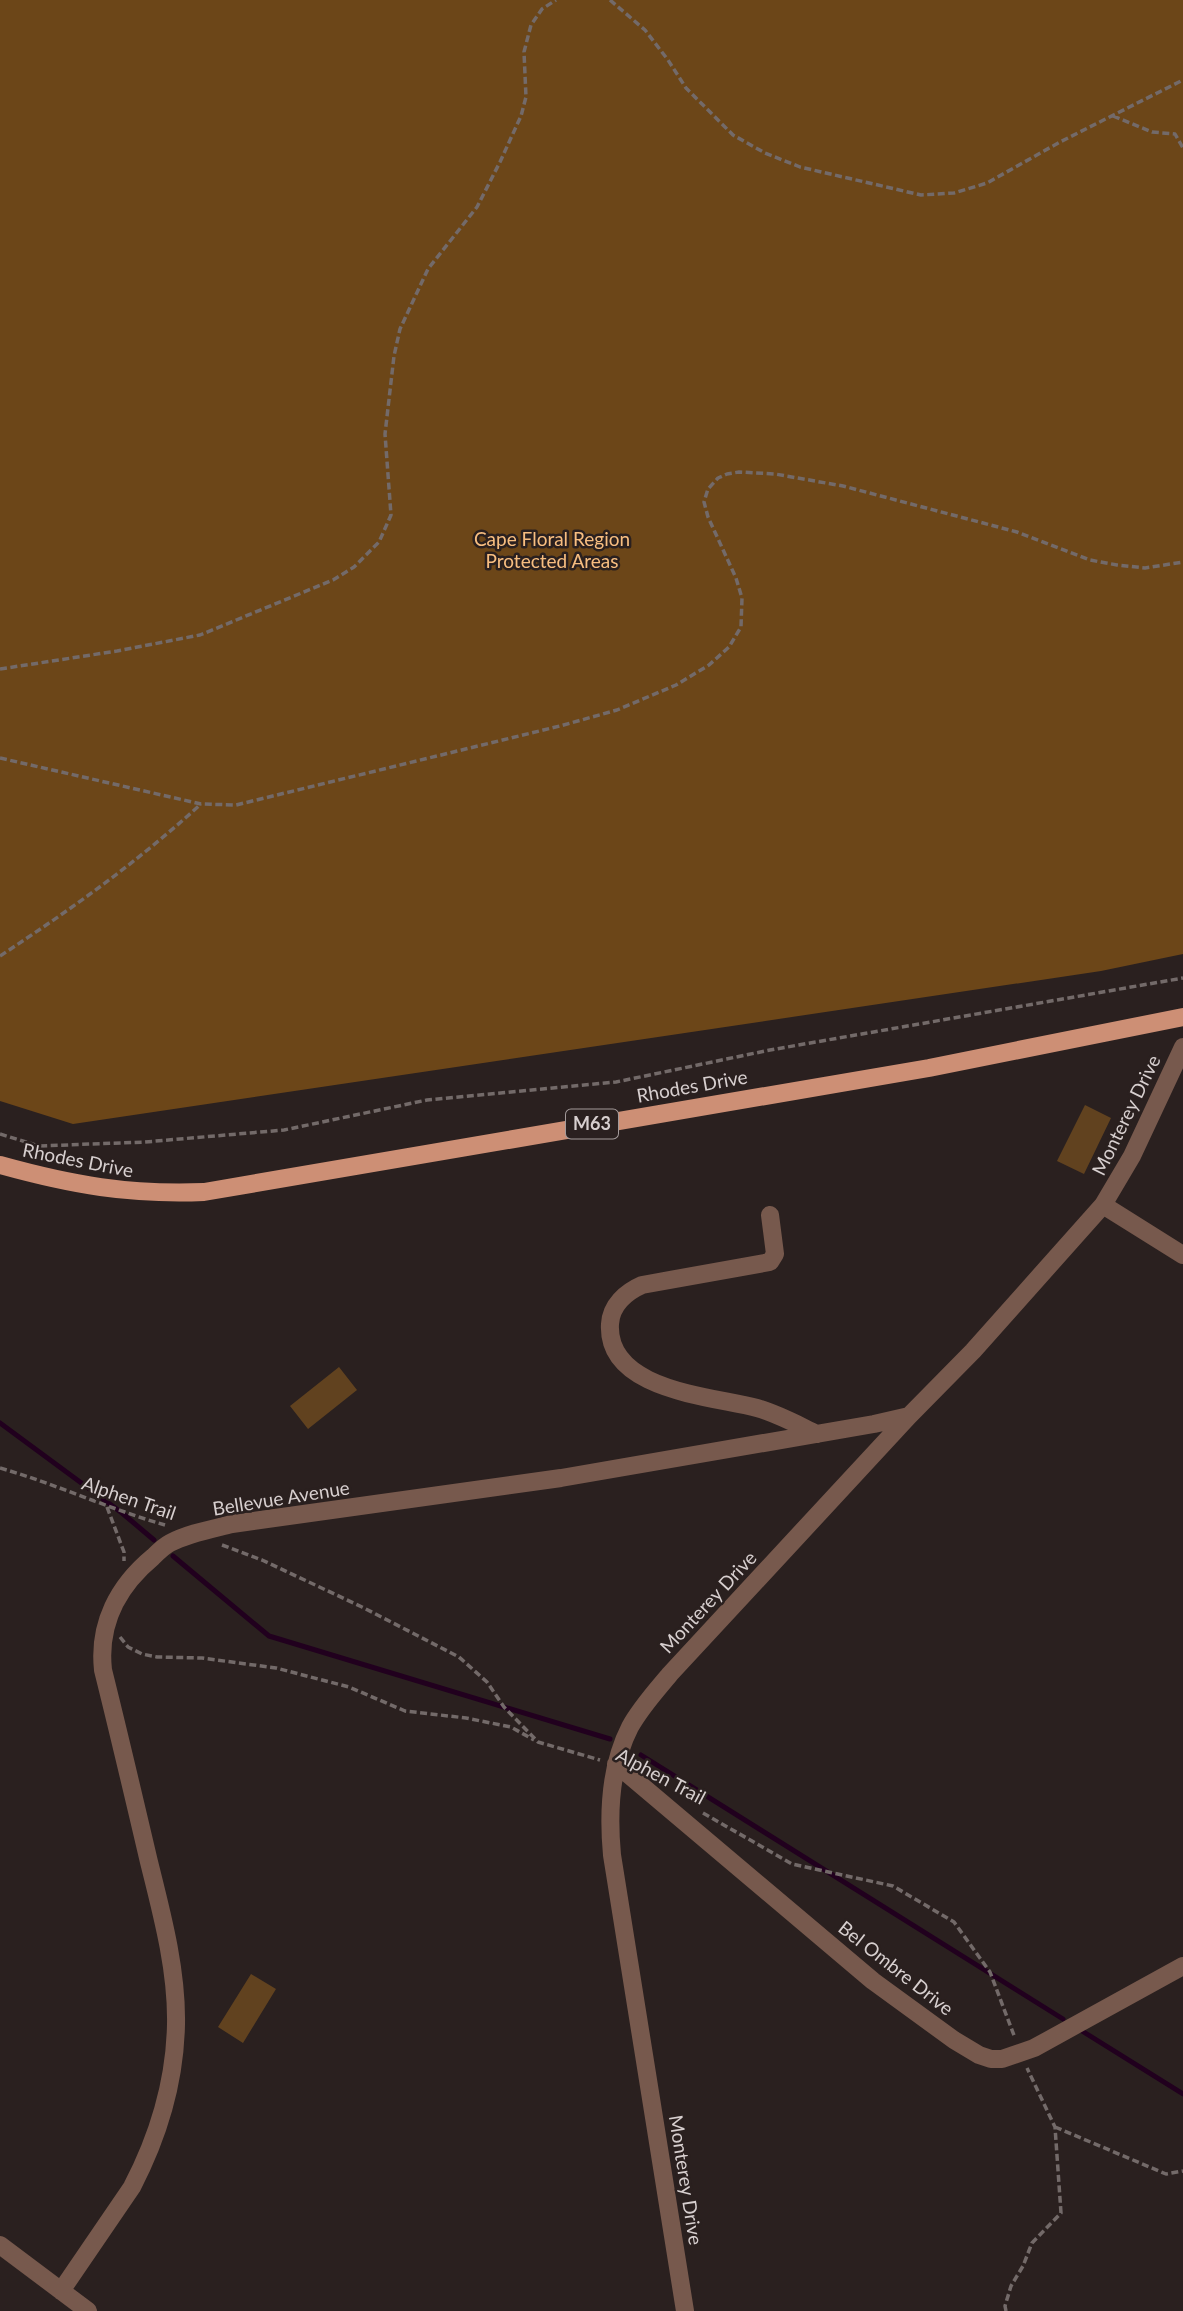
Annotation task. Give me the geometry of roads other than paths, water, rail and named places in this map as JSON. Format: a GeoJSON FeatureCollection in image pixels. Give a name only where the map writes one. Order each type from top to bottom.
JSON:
{"type":"FeatureCollection","features":[{"type":"Feature","properties":{"kind":"main road","name":"Rhodes Drive"},"geometry":{"type":"LineString","coordinates":[[0,1165],[59,1181],[105,1189],[136,1193],[204,1192],[929,1068],[1183,1017]]}},
{"type":"Feature","properties":{"kind":"street","name":"Monterey Drive"},"geometry":{"type":"LineString","coordinates":[[685,2311],[612,1855],[610,1803],[616,1764],[631,1725],[670,1674],[909,1416],[973,1351],[1103,1205],[1132,1156],[1183,1047]]}},
{"type":"Feature","properties":{"kind":"street"},"geometry":{"type":"LineString","coordinates":[[1103,1205],[1183,1255]]}},
{"type":"Feature","properties":{"kind":"street"},"geometry":{"type":"LineString","coordinates":[[770,1215],[775,1254],[770,1262],[642,1284],[621,1299],[614,1309],[610,1329],[616,1351],[623,1362],[648,1381],[663,1387],[760,1409],[817,1434]]}},
{"type":"Feature","properties":{"kind":"street","name":"Bellevue Avenue"},"geometry":{"type":"LineString","coordinates":[[61,2291],[132,2187],[149,2152],[164,2107],[172,2069],[176,1992],[159,1902],[103,1670],[101,1651],[106,1623],[123,1587],[136,1571],[169,1544],[193,1534],[232,1524],[547,1480],[909,1416]]}},
{"type":"Feature","properties":{"kind":"street","name":"Bel Ombre Drive"},"geometry":{"type":"LineString","coordinates":[[616,1764],[873,1981],[979,2055],[1002,2059],[1049,2040],[1183,1966]]}},
{"type":"Feature","properties":{"kind":"street"},"geometry":{"type":"LineString","coordinates":[[0,2245],[88,2311]]}},
{"type":"Feature","properties":{"kind":"waterway"},"geometry":{"type":"LineString","coordinates":[[0,1423],[122,1513],[154,1540]]}},
{"type":"Feature","properties":{"kind":"waterway"},"geometry":{"type":"LineString","coordinates":[[173,1556],[269,1636],[610,1739]]}},
{"type":"Feature","properties":{"kind":"waterway"},"geometry":{"type":"LineString","coordinates":[[641,1755],[1063,2019]]}},
{"type":"Feature","properties":{"kind":"waterway"},"geometry":{"type":"LineString","coordinates":[[1082,2031],[1183,2094]]}},
{"type":"Feature","properties":{"kind":"park label","name":"Cape Floral Region Protected Areas"},"geometry":{"type":"Point","coordinates":[552,550]}}]}
